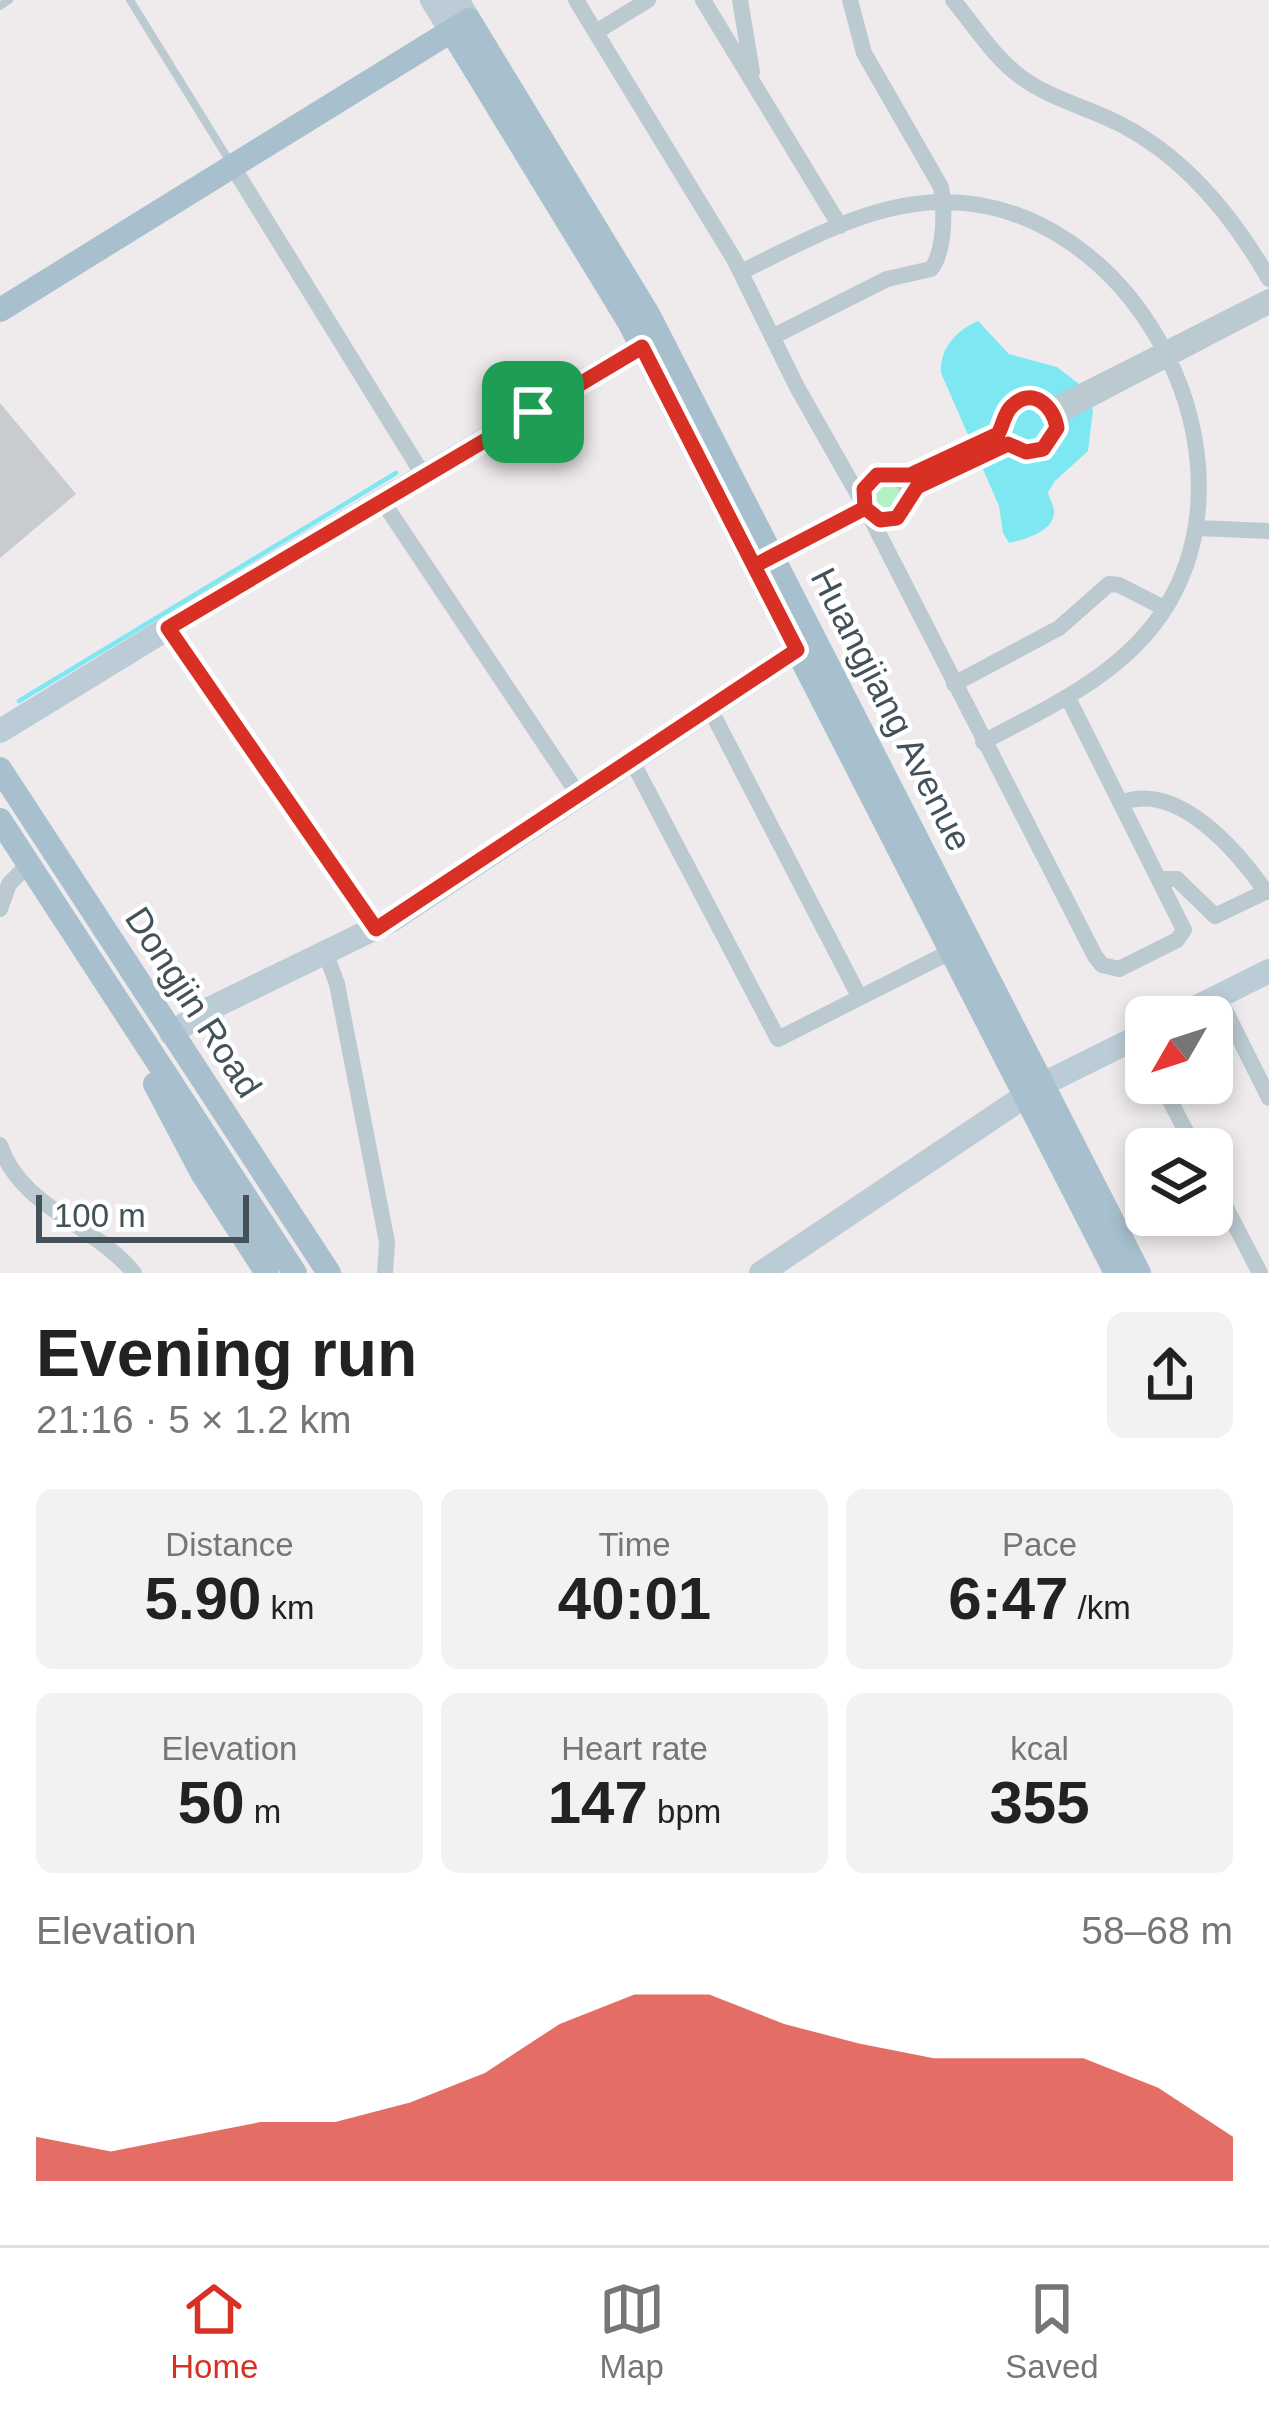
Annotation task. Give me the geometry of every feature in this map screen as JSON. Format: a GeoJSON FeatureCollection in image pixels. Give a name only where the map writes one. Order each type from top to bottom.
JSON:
{"type":"FeatureCollection","features":[{"type":"Feature","properties":{"kind":"main road"},"geometry":{"type":"LineString","coordinates":[[0,329],[463,26]]}},
{"type":"Feature","properties":{"kind":"main road","name":"Huangjiang Avenue"},"geometry":{"type":"LineString","coordinates":[[463,26],[764,561],[797,650],[950,952],[1139,1273]]}},
{"type":"Feature","properties":{"kind":"main road","name":"Huangjiang Avenue"},"geometry":{"type":"LineString","coordinates":[[463,26],[648,314],[764,561],[1034,1090],[1116,1273]]}},
{"type":"Feature","properties":{"kind":"main road"},"geometry":{"type":"LineString","coordinates":[[0,310],[237,173]]}},
{"type":"Feature","properties":{"kind":"main road","name":"Dongjin Road"},"geometry":{"type":"LineString","coordinates":[[0,769],[329,1273]]}},
{"type":"Feature","properties":{"kind":"main road","name":"Dongjin Road"},"geometry":{"type":"LineString","coordinates":[[11,839],[295,1273]]}},
{"type":"Feature","properties":{"kind":"main road"},"geometry":{"type":"LineString","coordinates":[[106,985],[184,1141],[267,1273]]}},
{"type":"Feature","properties":{"kind":"main road"},"geometry":{"type":"LineString","coordinates":[[1097,1237],[1098,1273]]}},
{"type":"Feature","properties":{"kind":"street","name":"Huangjiang Avenue"},"geometry":{"type":"LineString","coordinates":[[432,0],[463,26]]}},
{"type":"Feature","properties":{"kind":"street"},"geometry":{"type":"LineString","coordinates":[[576,0],[741,272],[1102,965],[1119,969],[1182,936],[1182,923],[1068,698]]}},
{"type":"Feature","properties":{"kind":"street"},"geometry":{"type":"LineString","coordinates":[[596,32],[648,0]]}},
{"type":"Feature","properties":{"kind":"street"},"geometry":{"type":"LineString","coordinates":[[703,0],[840,226]]}},
{"type":"Feature","properties":{"kind":"street"},"geometry":{"type":"LineString","coordinates":[[740,0],[754,85]]}},
{"type":"Feature","properties":{"kind":"street"},"geometry":{"type":"LineString","coordinates":[[772,337],[874,285],[935,266],[943,202],[931,166],[864,53],[850,0]]}},
{"type":"Feature","properties":{"kind":"street"},"geometry":{"type":"LineString","coordinates":[[953,0],[1020,77],[1120,124],[1186,171],[1240,233],[1269,279]]}},
{"type":"Feature","properties":{"kind":"street"},"geometry":{"type":"LineString","coordinates":[[237,173],[425,478]]}},
{"type":"Feature","properties":{"kind":"street"},"geometry":{"type":"LineString","coordinates":[[741,272],[840,226],[897,207],[943,202],[983,205],[1058,235],[1092,259],[1166,354],[1194,428],[1200,460],[1197,528],[1174,594],[1142,638],[1108,670],[1068,698],[983,742]]}},
{"type":"Feature","properties":{"kind":"street"},"geometry":{"type":"LineString","coordinates":[[1052,413],[1269,297]]}},
{"type":"Feature","properties":{"kind":"street"},"geometry":{"type":"LineString","coordinates":[[1166,354],[1269,306]]}},
{"type":"Feature","properties":{"kind":"street"},"geometry":{"type":"LineString","coordinates":[[0,731],[642,347]]}},
{"type":"Feature","properties":{"kind":"street"},"geometry":{"type":"LineString","coordinates":[[1032,398],[1052,413],[1054,436],[1043,449],[1026,452],[1007,436],[1005,416],[1015,403],[1032,398]]}},
{"type":"Feature","properties":{"kind":"street"},"geometry":{"type":"LineString","coordinates":[[904,486],[1007,436]]}},
{"type":"Feature","properties":{"kind":"street"},"geometry":{"type":"LineString","coordinates":[[887,473],[904,486],[906,509],[893,519],[880,520],[865,508],[862,493],[871,478],[887,473]]}},
{"type":"Feature","properties":{"kind":"street"},"geometry":{"type":"LineString","coordinates":[[383,502],[580,797]]}},
{"type":"Feature","properties":{"kind":"street"},"geometry":{"type":"LineString","coordinates":[[764,561],[865,508]]}},
{"type":"Feature","properties":{"kind":"street"},"geometry":{"type":"LineString","coordinates":[[1197,528],[1269,531]]}},
{"type":"Feature","properties":{"kind":"street"},"geometry":{"type":"LineString","coordinates":[[954,684],[1059,628],[1109,584],[1164,608]]}},
{"type":"Feature","properties":{"kind":"street"},"geometry":{"type":"LineString","coordinates":[[168,628],[376,929]]}},
{"type":"Feature","properties":{"kind":"street"},"geometry":{"type":"LineString","coordinates":[[171,1033],[211,1008],[376,929],[797,650]]}},
{"type":"Feature","properties":{"kind":"street"},"geometry":{"type":"LineString","coordinates":[[710,709],[860,998]]}},
{"type":"Feature","properties":{"kind":"street"},"geometry":{"type":"LineString","coordinates":[[632,761],[778,1040],[950,952]]}},
{"type":"Feature","properties":{"kind":"street"},"geometry":{"type":"LineString","coordinates":[[1121,802],[1145,797],[1201,821],[1227,842],[1267,891],[1215,916],[1178,879],[1160,879]]}},
{"type":"Feature","properties":{"kind":"street"},"geometry":{"type":"LineString","coordinates":[[0,909],[9,884],[11,839]]}},
{"type":"Feature","properties":{"kind":"street"},"geometry":{"type":"LineString","coordinates":[[326,954],[337,984],[388,1242],[385,1273]]}},
{"type":"Feature","properties":{"kind":"street"},"geometry":{"type":"LineString","coordinates":[[1218,996],[1269,971]]}},
{"type":"Feature","properties":{"kind":"street"},"geometry":{"type":"LineString","coordinates":[[1233,1026],[1269,1098]]}},
{"type":"Feature","properties":{"kind":"street"},"geometry":{"type":"LineString","coordinates":[[761,1273],[1034,1090],[1125,1049]]}},
{"type":"Feature","properties":{"kind":"street"},"geometry":{"type":"LineString","coordinates":[[0,1145],[22,1183],[112,1250],[134,1273]]}},
{"type":"Feature","properties":{"kind":"street"},"geometry":{"type":"LineString","coordinates":[[1233,1221],[1260,1273]]}},
{"type":"Feature","properties":{"kind":"lane"},"geometry":{"type":"LineString","coordinates":[[0,6],[9,0]]}},
{"type":"Feature","properties":{"kind":"lane"},"geometry":{"type":"LineString","coordinates":[[130,0],[237,173]]}},
{"type":"Feature","properties":{"kind":"green space"},"geometry":{"type":"Polygon","coordinates":[[[893,481],[903,494],[898,510],[887,514],[871,505],[874,484],[893,481]]]}},
{"type":"Feature","properties":{"kind":"water"},"geometry":{"type":"Polygon","coordinates":[[[978,321],[1009,354],[1057,367],[1079,384],[1093,410],[1088,451],[1048,492],[1054,510],[1049,525],[1009,543],[999,506],[941,373],[951,342],[978,321]]]}},
{"type":"Feature","properties":{"kind":"building"},"geometry":{"type":"Polygon","coordinates":[[[0,403],[76,494],[0,558],[0,403]]]}},
{"type":"Feature","properties":{"kind":"waterway"},"geometry":{"type":"LineString","coordinates":[[19,701],[396,473]]}},
{"type":"Feature","properties":{"kind":"route"},"geometry":{"type":"LineString","coordinates":[[533,412],[168,628],[376,929],[797,650],[754,566],[843,520],[865,508],[880,520],[897,518],[917,487],[1008,444],[1026,452],[1043,449],[1057,428],[1047,405],[1036,399],[1019,400],[1007,412],[1004,429],[998,434],[910,475],[877,475],[864,489],[865,508],[754,566],[642,347],[533,412]]}}]}
